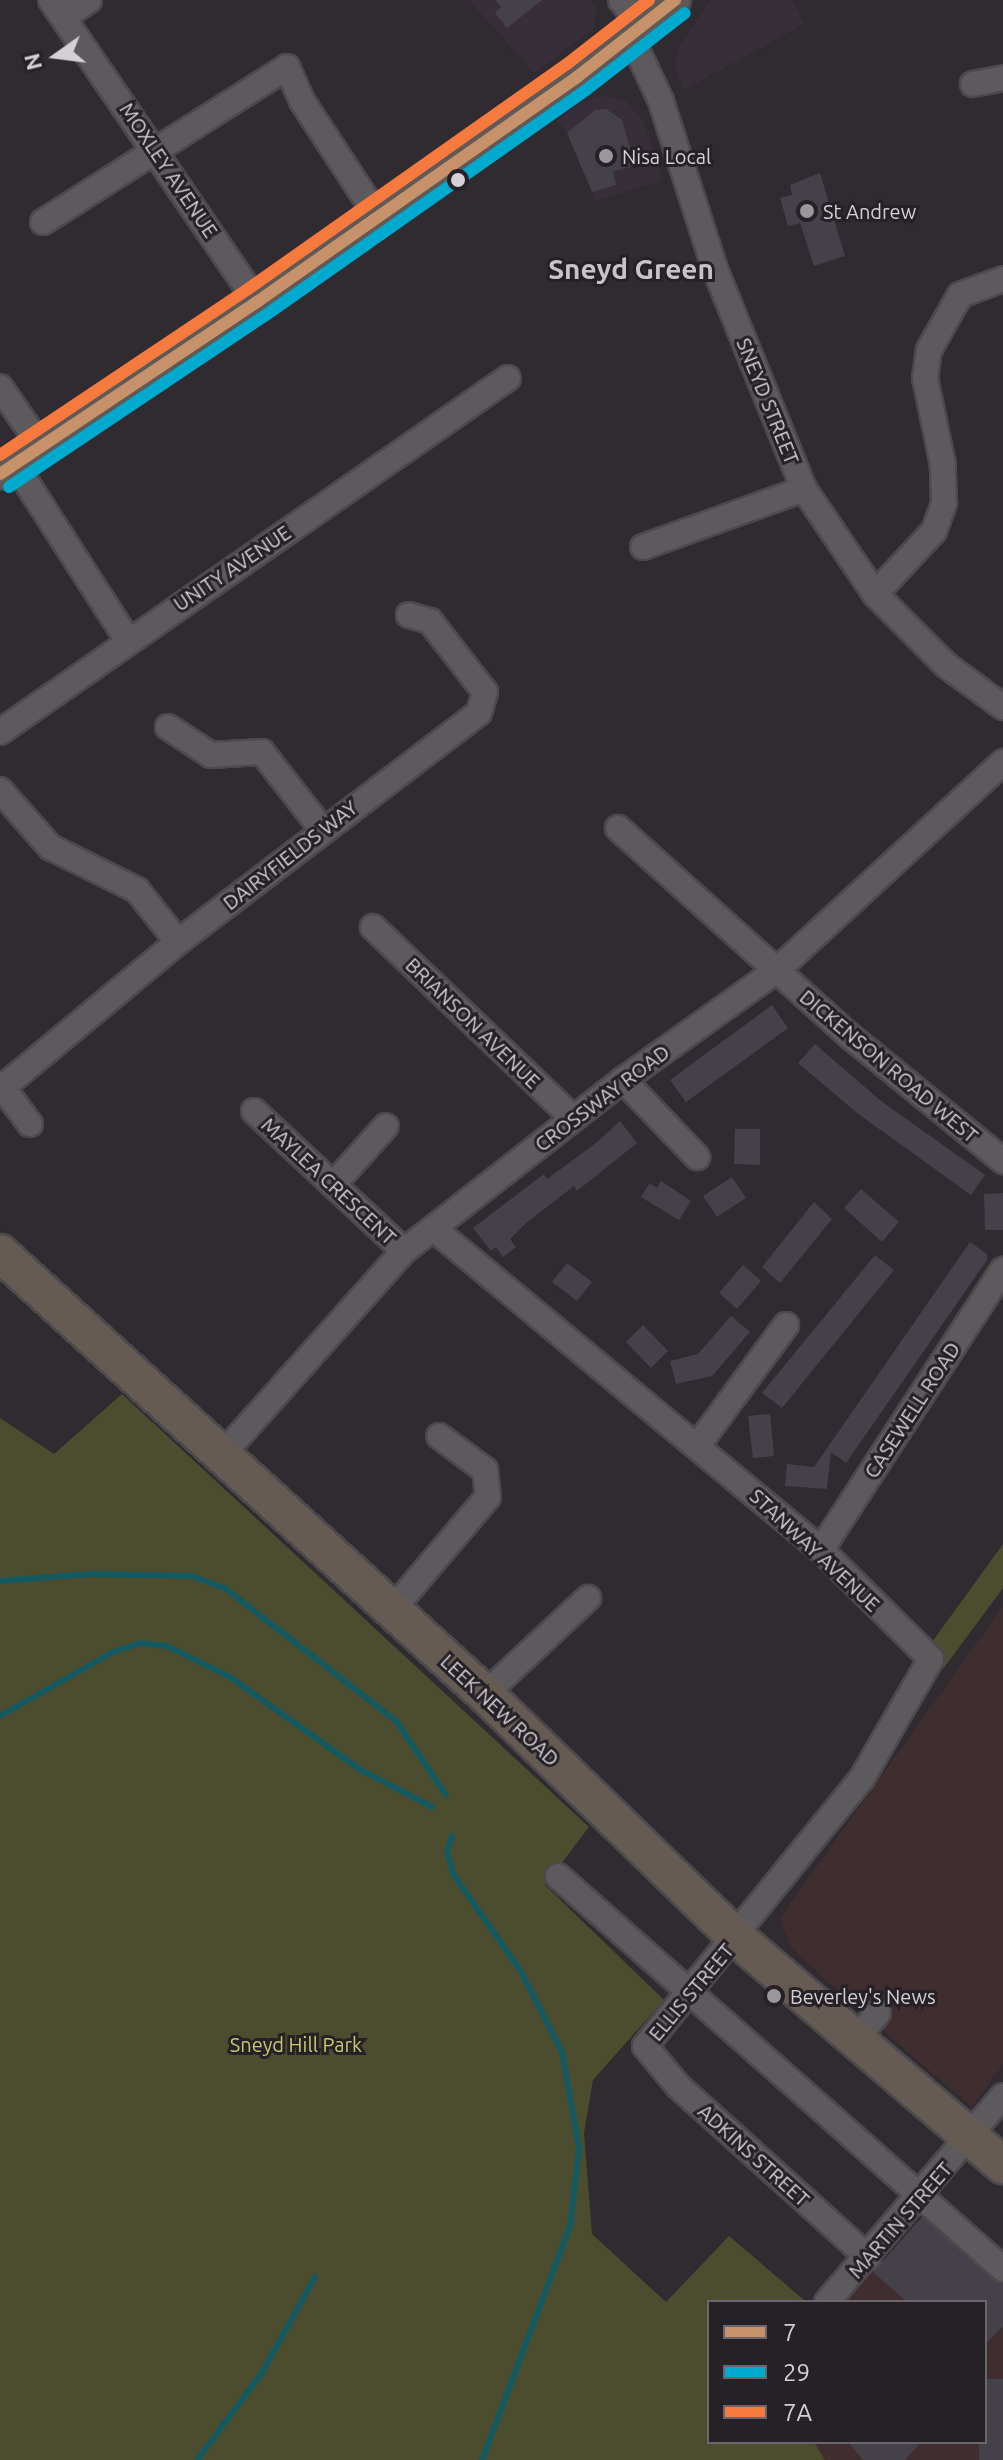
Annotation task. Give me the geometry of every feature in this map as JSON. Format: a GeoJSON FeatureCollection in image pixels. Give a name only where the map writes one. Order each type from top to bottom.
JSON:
{"type":"FeatureCollection","features":[{"type":"Feature","properties":{"kind":"highway","name":"LEEK NEW ROAD"},"geometry":{"type":"LineString","coordinates":[[0,1253],[485,1694],[737,1938],[867,2026],[972,2138],[1003,2165]]}},
{"type":"Feature","properties":{"kind":"main road"},"geometry":{"type":"LineString","coordinates":[[7,469],[43,449],[257,302],[675,0]]}},
{"type":"Feature","properties":{"kind":"street"},"geometry":{"type":"LineString","coordinates":[[57,9],[89,0]]}},
{"type":"Feature","properties":{"kind":"street","name":"SNEYD STREET"},"geometry":{"type":"LineString","coordinates":[[621,0],[636,30],[661,101],[715,269],[804,489],[875,594],[946,665],[1003,707]]}},
{"type":"Feature","properties":{"kind":"street","name":"MOXLEY AVENUE"},"geometry":{"type":"LineString","coordinates":[[57,9],[257,302]]}},
{"type":"Feature","properties":{"kind":"street"},"geometry":{"type":"LineString","coordinates":[[43,222],[154,148],[287,67],[302,101],[378,217]]}},
{"type":"Feature","properties":{"kind":"street"},"geometry":{"type":"LineString","coordinates":[[973,84],[1003,78]]}},
{"type":"Feature","properties":{"kind":"street"},"geometry":{"type":"LineString","coordinates":[[875,594],[934,531],[944,503],[943,465],[925,378],[929,350],[960,295],[1003,279]]}},
{"type":"Feature","properties":{"kind":"street","name":"UNITY AVENUE"},"geometry":{"type":"LineString","coordinates":[[0,732],[127,639],[508,378]]}},
{"type":"Feature","properties":{"kind":"street"},"geometry":{"type":"LineString","coordinates":[[0,387],[43,449]]}},
{"type":"Feature","properties":{"kind":"street"},"geometry":{"type":"LineString","coordinates":[[7,469],[127,639]]}},
{"type":"Feature","properties":{"kind":"street"},"geometry":{"type":"LineString","coordinates":[[643,547],[804,489]]}},
{"type":"Feature","properties":{"kind":"street","name":"DAIRYFIELDS WAY"},"geometry":{"type":"LineString","coordinates":[[30,1124],[1,1086],[322,829],[479,713],[485,692],[430,621],[409,615]]}},
{"type":"Feature","properties":{"kind":"street"},"geometry":{"type":"LineString","coordinates":[[168,727],[211,755],[262,752],[322,829]]}},
{"type":"Feature","properties":{"kind":"street","name":"CROSSWAY ROAD"},"geometry":{"type":"LineString","coordinates":[[222,1455],[404,1251],[623,1080],[776,971],[1003,762]]}},
{"type":"Feature","properties":{"kind":"street"},"geometry":{"type":"LineString","coordinates":[[0,790],[50,847],[137,890],[178,942]]}},
{"type":"Feature","properties":{"kind":"street","name":"DICKENSON ROAD WEST"},"geometry":{"type":"LineString","coordinates":[[618,828],[776,971],[1003,1161]]}},
{"type":"Feature","properties":{"kind":"street","name":"BRIANSON AVENUE"},"geometry":{"type":"LineString","coordinates":[[373,927],[573,1118]]}},
{"type":"Feature","properties":{"kind":"street"},"geometry":{"type":"LineString","coordinates":[[623,1080],[697,1157]]}},
{"type":"Feature","properties":{"kind":"street","name":"MAYLEA CRESCENT"},"geometry":{"type":"LineString","coordinates":[[254,1111],[404,1251]]}},
{"type":"Feature","properties":{"kind":"street"},"geometry":{"type":"LineString","coordinates":[[333,1185],[386,1126]]}},
{"type":"Feature","properties":{"kind":"street","name":"STANWAY AVENUE"},"geometry":{"type":"LineString","coordinates":[[434,1229],[821,1550],[931,1659],[862,1778],[737,1938]]}},
{"type":"Feature","properties":{"kind":"street","name":"CASEWELL ROAD"},"geometry":{"type":"LineString","coordinates":[[821,1550],[1003,1270]]}},
{"type":"Feature","properties":{"kind":"street"},"geometry":{"type":"LineString","coordinates":[[698,1445],[786,1325]]}},
{"type":"Feature","properties":{"kind":"street"},"geometry":{"type":"LineString","coordinates":[[392,1610],[488,1497],[485,1470],[439,1436]]}},
{"type":"Feature","properties":{"kind":"street"},"geometry":{"type":"LineString","coordinates":[[485,1694],[588,1598]]}},
{"type":"Feature","properties":{"kind":"street"},"geometry":{"type":"LineString","coordinates":[[558,1876],[1003,2269]]}},
{"type":"Feature","properties":{"kind":"street","name":"ELLIS STREET"},"geometry":{"type":"LineString","coordinates":[[645,2046],[737,1938]]}},
{"type":"Feature","properties":{"kind":"street","name":"ADKINS STREET"},"geometry":{"type":"LineString","coordinates":[[645,2046],[678,2086],[868,2257]]}},
{"type":"Feature","properties":{"kind":"street","name":"MARTIN STREET"},"geometry":{"type":"LineString","coordinates":[[829,2300],[922,2197],[1003,2096]]}},
{"type":"Feature","properties":{"kind":"shaded area"},"geometry":{"type":"Polygon","coordinates":[[[469,0],[590,0],[596,7],[594,28],[534,73],[469,0]]]}},
{"type":"Feature","properties":{"kind":"shaded area"},"geometry":{"type":"Polygon","coordinates":[[[711,0],[792,0],[804,24],[684,90],[674,64],[680,45],[711,0]]]}},
{"type":"Feature","properties":{"kind":"shaded area"},"geometry":{"type":"Polygon","coordinates":[[[603,96],[627,102],[642,120],[663,180],[595,201],[576,146],[557,120],[578,104],[603,96]]]}},
{"type":"Feature","properties":{"kind":"shaded area"},"geometry":{"type":"Polygon","coordinates":[[[1003,1606],[1003,2064],[972,2107],[886,2033],[866,1999],[842,1994],[790,1947],[780,1918],[1003,1606]]]}},
{"type":"Feature","properties":{"kind":"shaded area"},"geometry":{"type":"Polygon","coordinates":[[[926,2212],[1003,2280],[1003,2460],[825,2460],[815,2444],[987,2444],[987,2300],[847,2300],[926,2212]]]}},
{"type":"Feature","properties":{"kind":"green space","name":"Sneyd Hill Park"},"geometry":{"type":"Polygon","coordinates":[[[122,1394],[589,1827],[545,1885],[664,2000],[593,2080],[584,2133],[592,2234],[666,2302],[729,2236],[804,2300],[707,2300],[707,2444],[815,2444],[825,2460],[0,2460],[0,1418],[54,1454],[122,1394]]]}},
{"type":"Feature","properties":{"kind":"green space"},"geometry":{"type":"Polygon","coordinates":[[[1003,1544],[1003,1588],[943,1669],[932,1642],[1003,1544]]]}},
{"type":"Feature","properties":{"kind":"building"},"geometry":{"type":"Polygon","coordinates":[[[495,0],[542,0],[507,28],[495,13],[501,7],[495,0]]]}},
{"type":"Feature","properties":{"kind":"building","name":"Nisa Local"},"geometry":{"type":"Polygon","coordinates":[[[606,109],[622,120],[635,166],[613,171],[616,185],[592,192],[567,133],[595,110],[606,109]]]}},
{"type":"Feature","properties":{"kind":"building","name":"St Andrew"},"geometry":{"type":"Polygon","coordinates":[[[820,173],[845,256],[814,266],[800,223],[788,226],[780,198],[792,195],[790,185],[820,173]]]}},
{"type":"Feature","properties":{"kind":"building"},"geometry":{"type":"Polygon","coordinates":[[[772,1005],[788,1028],[686,1102],[670,1080],[772,1005]]]}},
{"type":"Feature","properties":{"kind":"building"},"geometry":{"type":"Polygon","coordinates":[[[815,1044],[881,1101],[985,1175],[971,1195],[857,1113],[798,1063],[815,1044]]]}},
{"type":"Feature","properties":{"kind":"building"},"geometry":{"type":"Polygon","coordinates":[[[620,1121],[637,1143],[577,1191],[574,1186],[526,1223],[510,1239],[516,1247],[503,1257],[496,1247],[491,1251],[473,1228],[544,1174],[547,1179],[620,1121]]]}},
{"type":"Feature","properties":{"kind":"building"},"geometry":{"type":"Polygon","coordinates":[[[735,1129],[760,1129],[760,1165],[734,1164],[735,1129]]]}},
{"type":"Feature","properties":{"kind":"building"},"geometry":{"type":"Polygon","coordinates":[[[732,1177],[746,1198],[717,1217],[703,1196],[732,1177]]]}},
{"type":"Feature","properties":{"kind":"building"},"geometry":{"type":"Polygon","coordinates":[[[661,1181],[691,1201],[679,1220],[641,1197],[650,1183],[657,1188],[661,1181]]]}},
{"type":"Feature","properties":{"kind":"building"},"geometry":{"type":"Polygon","coordinates":[[[861,1189],[899,1222],[882,1242],[844,1208],[861,1189]]]}},
{"type":"Feature","properties":{"kind":"building"},"geometry":{"type":"Polygon","coordinates":[[[1003,1193],[1003,1230],[985,1230],[984,1194],[1003,1193]]]}},
{"type":"Feature","properties":{"kind":"building"},"geometry":{"type":"Polygon","coordinates":[[[814,1202],[832,1219],[780,1283],[762,1267],[814,1202]]]}},
{"type":"Feature","properties":{"kind":"building"},"geometry":{"type":"Polygon","coordinates":[[[970,1242],[987,1254],[987,1260],[846,1463],[831,1452],[827,1489],[785,1486],[787,1464],[814,1467],[970,1242]]]}},
{"type":"Feature","properties":{"kind":"building"},"geometry":{"type":"Polygon","coordinates":[[[875,1255],[894,1270],[782,1408],[762,1393],[875,1255]]]}},
{"type":"Feature","properties":{"kind":"building"},"geometry":{"type":"Polygon","coordinates":[[[567,1263],[592,1282],[577,1301],[552,1282],[567,1263]]]}},
{"type":"Feature","properties":{"kind":"building"},"geometry":{"type":"Polygon","coordinates":[[[743,1265],[761,1281],[737,1309],[719,1293],[743,1265]]]}},
{"type":"Feature","properties":{"kind":"building"},"geometry":{"type":"Polygon","coordinates":[[[731,1316],[750,1332],[712,1376],[676,1384],[670,1361],[698,1354],[731,1316]]]}},
{"type":"Feature","properties":{"kind":"building"},"geometry":{"type":"Polygon","coordinates":[[[643,1325],[668,1351],[651,1368],[626,1342],[643,1325]]]}},
{"type":"Feature","properties":{"kind":"building"},"geometry":{"type":"Polygon","coordinates":[[[770,1414],[774,1456],[753,1458],[748,1416],[770,1414]]]}},
{"type":"Feature","properties":{"kind":"building"},"geometry":{"type":"Polygon","coordinates":[[[922,2217],[1003,2284],[1003,2326],[987,2342],[987,2300],[905,2300],[873,2272],[922,2217]]]}},
{"type":"Feature","properties":{"kind":"building"},"geometry":{"type":"Polygon","coordinates":[[[987,2379],[1003,2379],[1003,2460],[979,2460],[979,2444],[987,2444],[987,2379]]]}},
{"type":"Feature","properties":{"kind":"building"},"geometry":{"type":"Polygon","coordinates":[[[850,2444],[919,2444],[905,2460],[863,2460],[850,2444]]]}},
{"type":"Feature","properties":{"kind":"waterway"},"geometry":{"type":"LineString","coordinates":[[0,1581],[92,1574],[191,1576],[226,1589],[396,1721],[446,1795]]}},
{"type":"Feature","properties":{"kind":"waterway"},"geometry":{"type":"LineString","coordinates":[[0,1716],[115,1651],[141,1643],[167,1646],[230,1677],[361,1770],[432,1807]]}},
{"type":"Feature","properties":{"kind":"waterway"},"geometry":{"type":"LineString","coordinates":[[452,1836],[447,1851],[453,1874],[520,1970],[562,2052],[579,2148],[570,2226],[482,2460]]}},
{"type":"Feature","properties":{"kind":"waterway"},"geometry":{"type":"LineString","coordinates":[[197,2460],[261,2374],[315,2277]]}},
{"type":"Feature","properties":{"kind":"transit line","name":"7A"},"geometry":{"type":"LineString","coordinates":[[0,455],[248,289],[567,64],[649,0]]}},
{"type":"Feature","properties":{"kind":"transit line","name":"7"},"geometry":{"type":"LineString","coordinates":[[0,474],[257,302],[577,77],[675,0]]}},
{"type":"Feature","properties":{"kind":"transit line","name":"29"},"geometry":{"type":"LineString","coordinates":[[9,487],[266,315],[586,90],[685,13]]}},
{"type":"Feature","properties":{"kind":"place","name":"Nisa Local"},"geometry":{"type":"Point","coordinates":[606,156]}},
{"type":"Feature","properties":{"kind":"place","name":"St Andrew"},"geometry":{"type":"Point","coordinates":[807,211]}},
{"type":"Feature","properties":{"kind":"place","name":"Beverley's News"},"geometry":{"type":"Point","coordinates":[774,1996]}},
{"type":"Feature","properties":{"kind":"district","name":"Sneyd Green"},"geometry":{"type":"Point","coordinates":[631,269]}}]}
